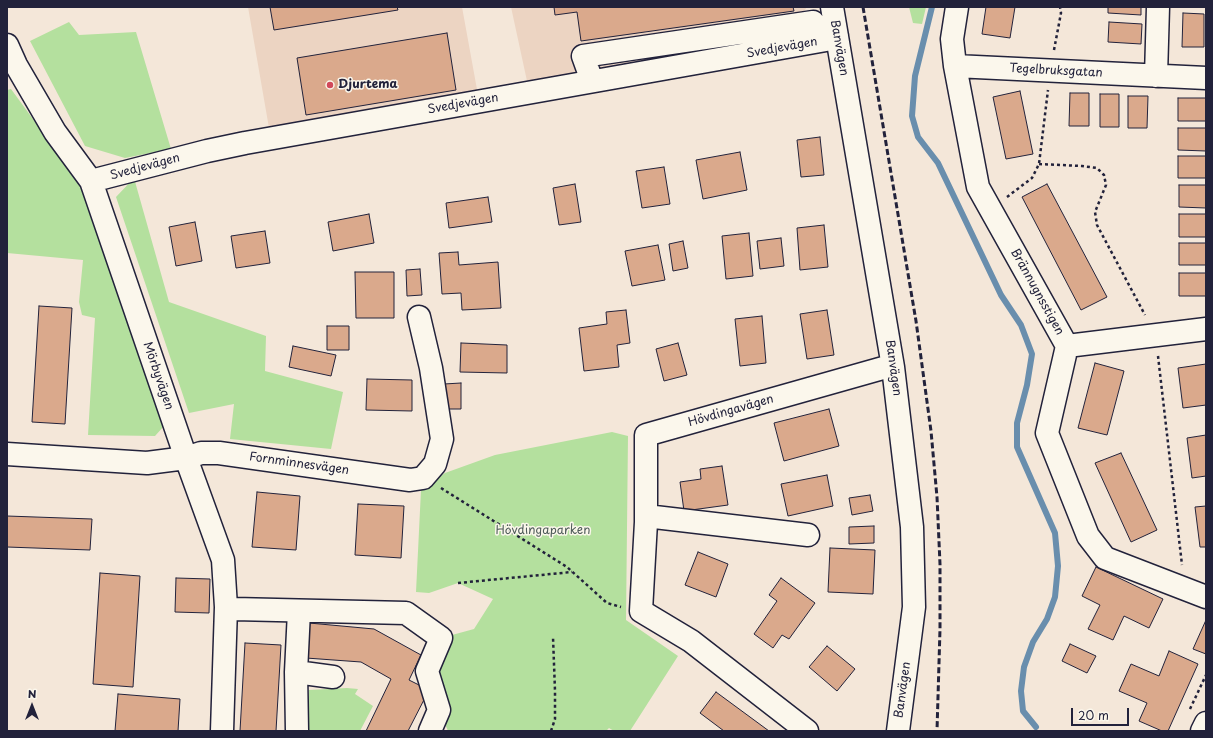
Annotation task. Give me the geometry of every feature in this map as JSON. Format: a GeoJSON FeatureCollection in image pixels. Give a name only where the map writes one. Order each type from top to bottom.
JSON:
{"type":"FeatureCollection","features":[{"type":"Feature","properties":{"kind":"street","name":"Banvägen"},"geometry":{"type":"LineString","coordinates":[[832,7],[831,38],[893,367],[912,527],[914,607],[898,731]]}},
{"type":"Feature","properties":{"kind":"street","name":"Brännugnsstigen"},"geometry":{"type":"LineString","coordinates":[[957,7],[952,39],[955,66],[978,187],[1067,346],[1047,433],[1088,536],[1105,558],[1206,597]]}},
{"type":"Feature","properties":{"kind":"street"},"geometry":{"type":"LineString","coordinates":[[1156,76],[1158,7]]}},
{"type":"Feature","properties":{"kind":"street"},"geometry":{"type":"LineString","coordinates":[[592,81],[583,56],[812,15],[831,38]]}},
{"type":"Feature","properties":{"kind":"street","name":"Svedjevägen"},"geometry":{"type":"LineString","coordinates":[[91,181],[207,151],[245,143],[831,38]]}},
{"type":"Feature","properties":{"kind":"street","name":"Mörbyvägen"},"geometry":{"type":"LineString","coordinates":[[7,45],[16,65],[55,132],[91,181],[186,458],[223,560],[226,607],[222,731]]}},
{"type":"Feature","properties":{"kind":"street","name":"Tegelbruksgatan"},"geometry":{"type":"LineString","coordinates":[[955,66],[1206,78]]}},
{"type":"Feature","properties":{"kind":"street"},"geometry":{"type":"LineString","coordinates":[[419,317],[431,368],[442,439],[435,464],[423,478]]}},
{"type":"Feature","properties":{"kind":"street"},"geometry":{"type":"LineString","coordinates":[[1067,346],[1206,329]]}},
{"type":"Feature","properties":{"kind":"street","name":"Hövdingavägen"},"geometry":{"type":"LineString","coordinates":[[641,611],[646,516],[646,436],[883,368],[893,367]]}},
{"type":"Feature","properties":{"kind":"street","name":"Fornminnesvägen"},"geometry":{"type":"LineString","coordinates":[[7,454],[147,463],[186,458],[201,453],[218,453],[410,480],[423,478]]}},
{"type":"Feature","properties":{"kind":"street"},"geometry":{"type":"LineString","coordinates":[[646,516],[808,535]]}},
{"type":"Feature","properties":{"kind":"street"},"geometry":{"type":"LineString","coordinates":[[226,607],[234,609],[406,613],[441,638],[427,671],[439,710],[430,731]]}},
{"type":"Feature","properties":{"kind":"street"},"geometry":{"type":"LineString","coordinates":[[297,731],[296,672],[299,611]]}},
{"type":"Feature","properties":{"kind":"street"},"geometry":{"type":"LineString","coordinates":[[641,611],[691,641],[807,731]]}},
{"type":"Feature","properties":{"kind":"street"},"geometry":{"type":"LineString","coordinates":[[296,672],[333,677]]}},
{"type":"Feature","properties":{"kind":"street"},"geometry":{"type":"LineString","coordinates":[[1198,716],[1202,731]]}},
{"type":"Feature","properties":{"kind":"path"},"geometry":{"type":"LineString","coordinates":[[991,210],[1032,178],[1039,164],[1050,71],[1061,13],[1060,7]]}},
{"type":"Feature","properties":{"kind":"path"},"geometry":{"type":"LineString","coordinates":[[423,478],[455,496],[567,566],[607,603],[641,611]]}},
{"type":"Feature","properties":{"kind":"path"},"geometry":{"type":"LineString","coordinates":[[458,583],[573,572]]}},
{"type":"Feature","properties":{"kind":"path"},"geometry":{"type":"LineString","coordinates":[[551,731],[555,719],[553,637]]}},
{"type":"Feature","properties":{"kind":"path"},"geometry":{"type":"LineString","coordinates":[[1198,716],[1206,676]]}},
{"type":"Feature","properties":{"kind":"shaded area"},"geometry":{"type":"Polygon","coordinates":[[[248,7],[462,7],[478,95],[269,128],[248,7]]]}},
{"type":"Feature","properties":{"kind":"shaded area"},"geometry":{"type":"Polygon","coordinates":[[[511,7],[807,7],[785,37],[527,81],[511,7]]]}},
{"type":"Feature","properties":{"kind":"green space"},"geometry":{"type":"Polygon","coordinates":[[[909,7],[926,7],[922,24],[913,23],[909,7]]]}},
{"type":"Feature","properties":{"kind":"green space"},"geometry":{"type":"Polygon","coordinates":[[[69,22],[79,35],[136,32],[171,149],[125,158],[85,146],[30,41],[69,22]]]}},
{"type":"Feature","properties":{"kind":"green space"},"geometry":{"type":"Polygon","coordinates":[[[11,89],[79,182],[164,426],[155,436],[88,435],[95,318],[82,315],[79,302],[83,260],[7,253],[7,90],[11,89]]]}},
{"type":"Feature","properties":{"kind":"green space"},"geometry":{"type":"Polygon","coordinates":[[[134,178],[169,302],[266,336],[265,371],[343,392],[331,449],[230,439],[234,404],[189,413],[116,197],[134,178]]]}},
{"type":"Feature","properties":{"kind":"green space","name":"Hövdingaparken"},"geometry":{"type":"Polygon","coordinates":[[[612,432],[628,436],[626,620],[678,656],[630,731],[614,731],[609,728],[606,731],[448,731],[439,710],[427,671],[441,638],[474,629],[493,599],[458,583],[429,593],[416,592],[421,490],[445,473],[495,455],[612,432]]]}},
{"type":"Feature","properties":{"kind":"green space"},"geometry":{"type":"Polygon","coordinates":[[[347,688],[358,689],[355,694],[373,706],[360,731],[309,731],[307,725],[309,690],[347,688]]]}},
{"type":"Feature","properties":{"kind":"building"},"geometry":{"type":"Polygon","coordinates":[[[270,7],[397,7],[398,10],[274,30],[270,7]]]}},
{"type":"Feature","properties":{"kind":"building"},"geometry":{"type":"Polygon","coordinates":[[[554,7],[793,7],[794,11],[581,41],[577,12],[555,15],[554,7]]]}},
{"type":"Feature","properties":{"kind":"building"},"geometry":{"type":"Polygon","coordinates":[[[986,7],[1015,7],[1010,38],[982,34],[986,7]]]}},
{"type":"Feature","properties":{"kind":"building"},"geometry":{"type":"Polygon","coordinates":[[[1108,7],[1141,7],[1141,15],[1108,13],[1108,7]]]}},
{"type":"Feature","properties":{"kind":"building"},"geometry":{"type":"Polygon","coordinates":[[[1183,13],[1204,14],[1204,47],[1182,47],[1183,13]]]}},
{"type":"Feature","properties":{"kind":"building"},"geometry":{"type":"Polygon","coordinates":[[[1109,22],[1142,24],[1141,44],[1108,42],[1109,22]]]}},
{"type":"Feature","properties":{"kind":"building"},"geometry":{"type":"Polygon","coordinates":[[[447,33],[456,90],[306,115],[297,58],[447,33]]]}},
{"type":"Feature","properties":{"kind":"building"},"geometry":{"type":"Polygon","coordinates":[[[1020,91],[1033,154],[1006,159],[993,97],[1020,91]]]}},
{"type":"Feature","properties":{"kind":"building"},"geometry":{"type":"Polygon","coordinates":[[[1070,93],[1089,93],[1089,126],[1069,126],[1070,93]]]}},
{"type":"Feature","properties":{"kind":"building"},"geometry":{"type":"Polygon","coordinates":[[[1100,94],[1119,94],[1119,127],[1100,127],[1100,94]]]}},
{"type":"Feature","properties":{"kind":"building"},"geometry":{"type":"Polygon","coordinates":[[[1128,96],[1148,96],[1147,128],[1128,128],[1128,96]]]}},
{"type":"Feature","properties":{"kind":"building"},"geometry":{"type":"Polygon","coordinates":[[[1178,98],[1206,98],[1206,121],[1178,121],[1178,98]]]}},
{"type":"Feature","properties":{"kind":"building"},"geometry":{"type":"Polygon","coordinates":[[[1178,128],[1206,128],[1206,151],[1178,150],[1178,128]]]}},
{"type":"Feature","properties":{"kind":"building"},"geometry":{"type":"Polygon","coordinates":[[[820,137],[824,175],[801,177],[797,140],[820,137]]]}},
{"type":"Feature","properties":{"kind":"building"},"geometry":{"type":"Polygon","coordinates":[[[740,152],[747,190],[703,199],[696,160],[740,152]]]}},
{"type":"Feature","properties":{"kind":"building"},"geometry":{"type":"Polygon","coordinates":[[[1178,156],[1206,156],[1206,178],[1178,178],[1178,156]]]}},
{"type":"Feature","properties":{"kind":"building"},"geometry":{"type":"Polygon","coordinates":[[[664,167],[670,204],[642,208],[636,171],[664,167]]]}},
{"type":"Feature","properties":{"kind":"building"},"geometry":{"type":"Polygon","coordinates":[[[575,184],[581,222],[559,225],[553,188],[575,184]]]}},
{"type":"Feature","properties":{"kind":"building"},"geometry":{"type":"Polygon","coordinates":[[[1047,184],[1107,297],[1081,310],[1022,197],[1047,184]]]}},
{"type":"Feature","properties":{"kind":"building"},"geometry":{"type":"Polygon","coordinates":[[[1179,185],[1206,185],[1206,208],[1179,207],[1179,185]]]}},
{"type":"Feature","properties":{"kind":"building"},"geometry":{"type":"Polygon","coordinates":[[[488,197],[492,222],[449,228],[446,203],[488,197]]]}},
{"type":"Feature","properties":{"kind":"building"},"geometry":{"type":"Polygon","coordinates":[[[369,214],[374,243],[333,251],[328,222],[369,214]]]}},
{"type":"Feature","properties":{"kind":"building"},"geometry":{"type":"Polygon","coordinates":[[[1179,214],[1206,214],[1206,237],[1179,237],[1179,214]]]}},
{"type":"Feature","properties":{"kind":"building"},"geometry":{"type":"Polygon","coordinates":[[[195,222],[202,261],[176,266],[169,227],[195,222]]]}},
{"type":"Feature","properties":{"kind":"building"},"geometry":{"type":"Polygon","coordinates":[[[824,225],[828,267],[800,270],[797,228],[824,225]]]}},
{"type":"Feature","properties":{"kind":"building"},"geometry":{"type":"Polygon","coordinates":[[[265,231],[270,263],[236,268],[231,236],[265,231]]]}},
{"type":"Feature","properties":{"kind":"building"},"geometry":{"type":"Polygon","coordinates":[[[749,233],[753,276],[726,279],[722,236],[749,233]]]}},
{"type":"Feature","properties":{"kind":"building"},"geometry":{"type":"Polygon","coordinates":[[[781,238],[784,266],[760,269],[757,241],[781,238]]]}},
{"type":"Feature","properties":{"kind":"building"},"geometry":{"type":"Polygon","coordinates":[[[683,241],[688,268],[673,271],[669,244],[683,241]]]}},
{"type":"Feature","properties":{"kind":"building"},"geometry":{"type":"Polygon","coordinates":[[[1179,243],[1206,243],[1206,265],[1179,265],[1179,243]]]}},
{"type":"Feature","properties":{"kind":"building"},"geometry":{"type":"Polygon","coordinates":[[[658,245],[665,280],[632,286],[625,251],[658,245]]]}},
{"type":"Feature","properties":{"kind":"building"},"geometry":{"type":"Polygon","coordinates":[[[458,252],[459,265],[498,262],[501,308],[462,310],[461,293],[442,294],[439,253],[458,252]]]}},
{"type":"Feature","properties":{"kind":"building"},"geometry":{"type":"Polygon","coordinates":[[[420,269],[422,295],[407,296],[406,270],[420,269]]]}},
{"type":"Feature","properties":{"kind":"building"},"geometry":{"type":"Polygon","coordinates":[[[355,272],[394,272],[394,318],[356,318],[355,272]]]}},
{"type":"Feature","properties":{"kind":"building"},"geometry":{"type":"Polygon","coordinates":[[[1179,273],[1206,273],[1206,296],[1179,296],[1179,273]]]}},
{"type":"Feature","properties":{"kind":"building"},"geometry":{"type":"Polygon","coordinates":[[[39,306],[72,308],[65,424],[32,422],[39,306]]]}},
{"type":"Feature","properties":{"kind":"building"},"geometry":{"type":"Polygon","coordinates":[[[626,310],[630,343],[617,345],[619,367],[584,371],[579,328],[607,324],[606,312],[626,310]]]}},
{"type":"Feature","properties":{"kind":"building"},"geometry":{"type":"Polygon","coordinates":[[[827,310],[834,355],[807,359],[800,314],[827,310]]]}},
{"type":"Feature","properties":{"kind":"building"},"geometry":{"type":"Polygon","coordinates":[[[762,316],[766,363],[740,366],[735,319],[762,316]]]}},
{"type":"Feature","properties":{"kind":"building"},"geometry":{"type":"Polygon","coordinates":[[[327,326],[349,326],[349,350],[327,350],[327,326]]]}},
{"type":"Feature","properties":{"kind":"building"},"geometry":{"type":"Polygon","coordinates":[[[461,343],[507,345],[507,373],[460,372],[461,343]]]}},
{"type":"Feature","properties":{"kind":"building"},"geometry":{"type":"Polygon","coordinates":[[[678,343],[687,375],[664,381],[656,349],[678,343]]]}},
{"type":"Feature","properties":{"kind":"building"},"geometry":{"type":"Polygon","coordinates":[[[293,346],[336,355],[331,376],[289,367],[293,346]]]}},
{"type":"Feature","properties":{"kind":"building"},"geometry":{"type":"Polygon","coordinates":[[[1095,363],[1124,371],[1107,435],[1078,428],[1095,363]]]}},
{"type":"Feature","properties":{"kind":"building"},"geometry":{"type":"Polygon","coordinates":[[[1206,364],[1206,405],[1183,408],[1178,368],[1206,364]]]}},
{"type":"Feature","properties":{"kind":"building"},"geometry":{"type":"Polygon","coordinates":[[[367,379],[412,380],[412,411],[366,410],[367,379]]]}},
{"type":"Feature","properties":{"kind":"building"},"geometry":{"type":"Polygon","coordinates":[[[461,383],[461,409],[445,409],[444,384],[461,383]]]}},
{"type":"Feature","properties":{"kind":"building"},"geometry":{"type":"Polygon","coordinates":[[[829,409],[839,446],[784,461],[774,423],[829,409]]]}},
{"type":"Feature","properties":{"kind":"building"},"geometry":{"type":"Polygon","coordinates":[[[1206,435],[1206,476],[1192,478],[1187,438],[1206,435]]]}},
{"type":"Feature","properties":{"kind":"building"},"geometry":{"type":"Polygon","coordinates":[[[1121,453],[1157,530],[1131,542],[1095,463],[1121,453]]]}},
{"type":"Feature","properties":{"kind":"building"},"geometry":{"type":"Polygon","coordinates":[[[722,466],[728,505],[684,511],[680,482],[701,479],[700,469],[722,466]]]}},
{"type":"Feature","properties":{"kind":"building"},"geometry":{"type":"Polygon","coordinates":[[[827,475],[833,506],[788,516],[781,484],[827,475]]]}},
{"type":"Feature","properties":{"kind":"building"},"geometry":{"type":"Polygon","coordinates":[[[257,492],[300,496],[296,550],[252,547],[257,492]]]}},
{"type":"Feature","properties":{"kind":"building"},"geometry":{"type":"Polygon","coordinates":[[[870,495],[873,511],[852,515],[849,498],[870,495]]]}},
{"type":"Feature","properties":{"kind":"building"},"geometry":{"type":"Polygon","coordinates":[[[358,504],[404,506],[401,558],[355,555],[358,504]]]}},
{"type":"Feature","properties":{"kind":"building"},"geometry":{"type":"Polygon","coordinates":[[[1206,506],[1206,547],[1200,547],[1195,507],[1206,506]]]}},
{"type":"Feature","properties":{"kind":"building"},"geometry":{"type":"Polygon","coordinates":[[[7,516],[92,519],[90,550],[7,547],[7,516]]]}},
{"type":"Feature","properties":{"kind":"building"},"geometry":{"type":"Polygon","coordinates":[[[874,526],[874,543],[849,544],[849,527],[874,526]]]}},
{"type":"Feature","properties":{"kind":"building"},"geometry":{"type":"Polygon","coordinates":[[[830,548],[875,550],[873,594],[828,592],[830,548]]]}},
{"type":"Feature","properties":{"kind":"building"},"geometry":{"type":"Polygon","coordinates":[[[698,552],[728,564],[716,597],[685,585],[698,552]]]}},
{"type":"Feature","properties":{"kind":"building"},"geometry":{"type":"Polygon","coordinates":[[[1096,567],[1163,599],[1149,628],[1124,616],[1113,640],[1088,629],[1100,605],[1082,596],[1096,567]]]}},
{"type":"Feature","properties":{"kind":"building"},"geometry":{"type":"Polygon","coordinates":[[[100,573],[140,576],[133,687],[93,684],[100,573]]]}},
{"type":"Feature","properties":{"kind":"building"},"geometry":{"type":"Polygon","coordinates":[[[176,578],[210,579],[209,613],[175,612],[176,578]]]}},
{"type":"Feature","properties":{"kind":"building"},"geometry":{"type":"Polygon","coordinates":[[[781,578],[815,603],[789,639],[782,635],[773,648],[754,634],[777,601],[769,595],[781,578]]]}},
{"type":"Feature","properties":{"kind":"building"},"geometry":{"type":"Polygon","coordinates":[[[1206,620],[1206,654],[1193,649],[1206,620]]]}},
{"type":"Feature","properties":{"kind":"building"},"geometry":{"type":"Polygon","coordinates":[[[309,623],[374,629],[421,655],[409,680],[429,690],[408,731],[366,731],[391,679],[361,662],[306,658],[309,623]]]}},
{"type":"Feature","properties":{"kind":"building"},"geometry":{"type":"Polygon","coordinates":[[[245,643],[281,645],[276,731],[240,731],[245,643]]]}},
{"type":"Feature","properties":{"kind":"building"},"geometry":{"type":"Polygon","coordinates":[[[1070,644],[1096,656],[1087,673],[1062,661],[1070,644]]]}},
{"type":"Feature","properties":{"kind":"building"},"geometry":{"type":"Polygon","coordinates":[[[827,646],[855,669],[837,691],[809,667],[827,646]]]}},
{"type":"Feature","properties":{"kind":"building"},"geometry":{"type":"Polygon","coordinates":[[[1169,651],[1198,664],[1168,731],[1162,731],[1139,721],[1147,703],[1119,691],[1131,664],[1159,676],[1169,651]]]}},
{"type":"Feature","properties":{"kind":"building"},"geometry":{"type":"Polygon","coordinates":[[[716,692],[769,731],[724,731],[700,713],[716,692]]]}},
{"type":"Feature","properties":{"kind":"building"},"geometry":{"type":"Polygon","coordinates":[[[118,694],[180,699],[178,731],[115,731],[118,694]]]}},
{"type":"Feature","properties":{"kind":"waterway"},"geometry":{"type":"LineString","coordinates":[[932,7],[915,76],[912,116],[918,137],[938,163],[1001,295],[1021,325],[1032,354],[1027,385],[1017,423],[1017,447],[1055,533],[1058,566],[1055,597],[1047,619],[1033,642],[1024,667],[1021,691],[1023,711],[1036,727]]}},
{"type":"Feature","properties":{"kind":"railway"},"geometry":{"type":"LineString","coordinates":[[863,7],[916,321],[931,431],[937,497],[940,564],[937,731]]}},
{"type":"Feature","properties":{"kind":"place","name":"Djurtema"},"geometry":{"type":"Point","coordinates":[330,85]}}]}
